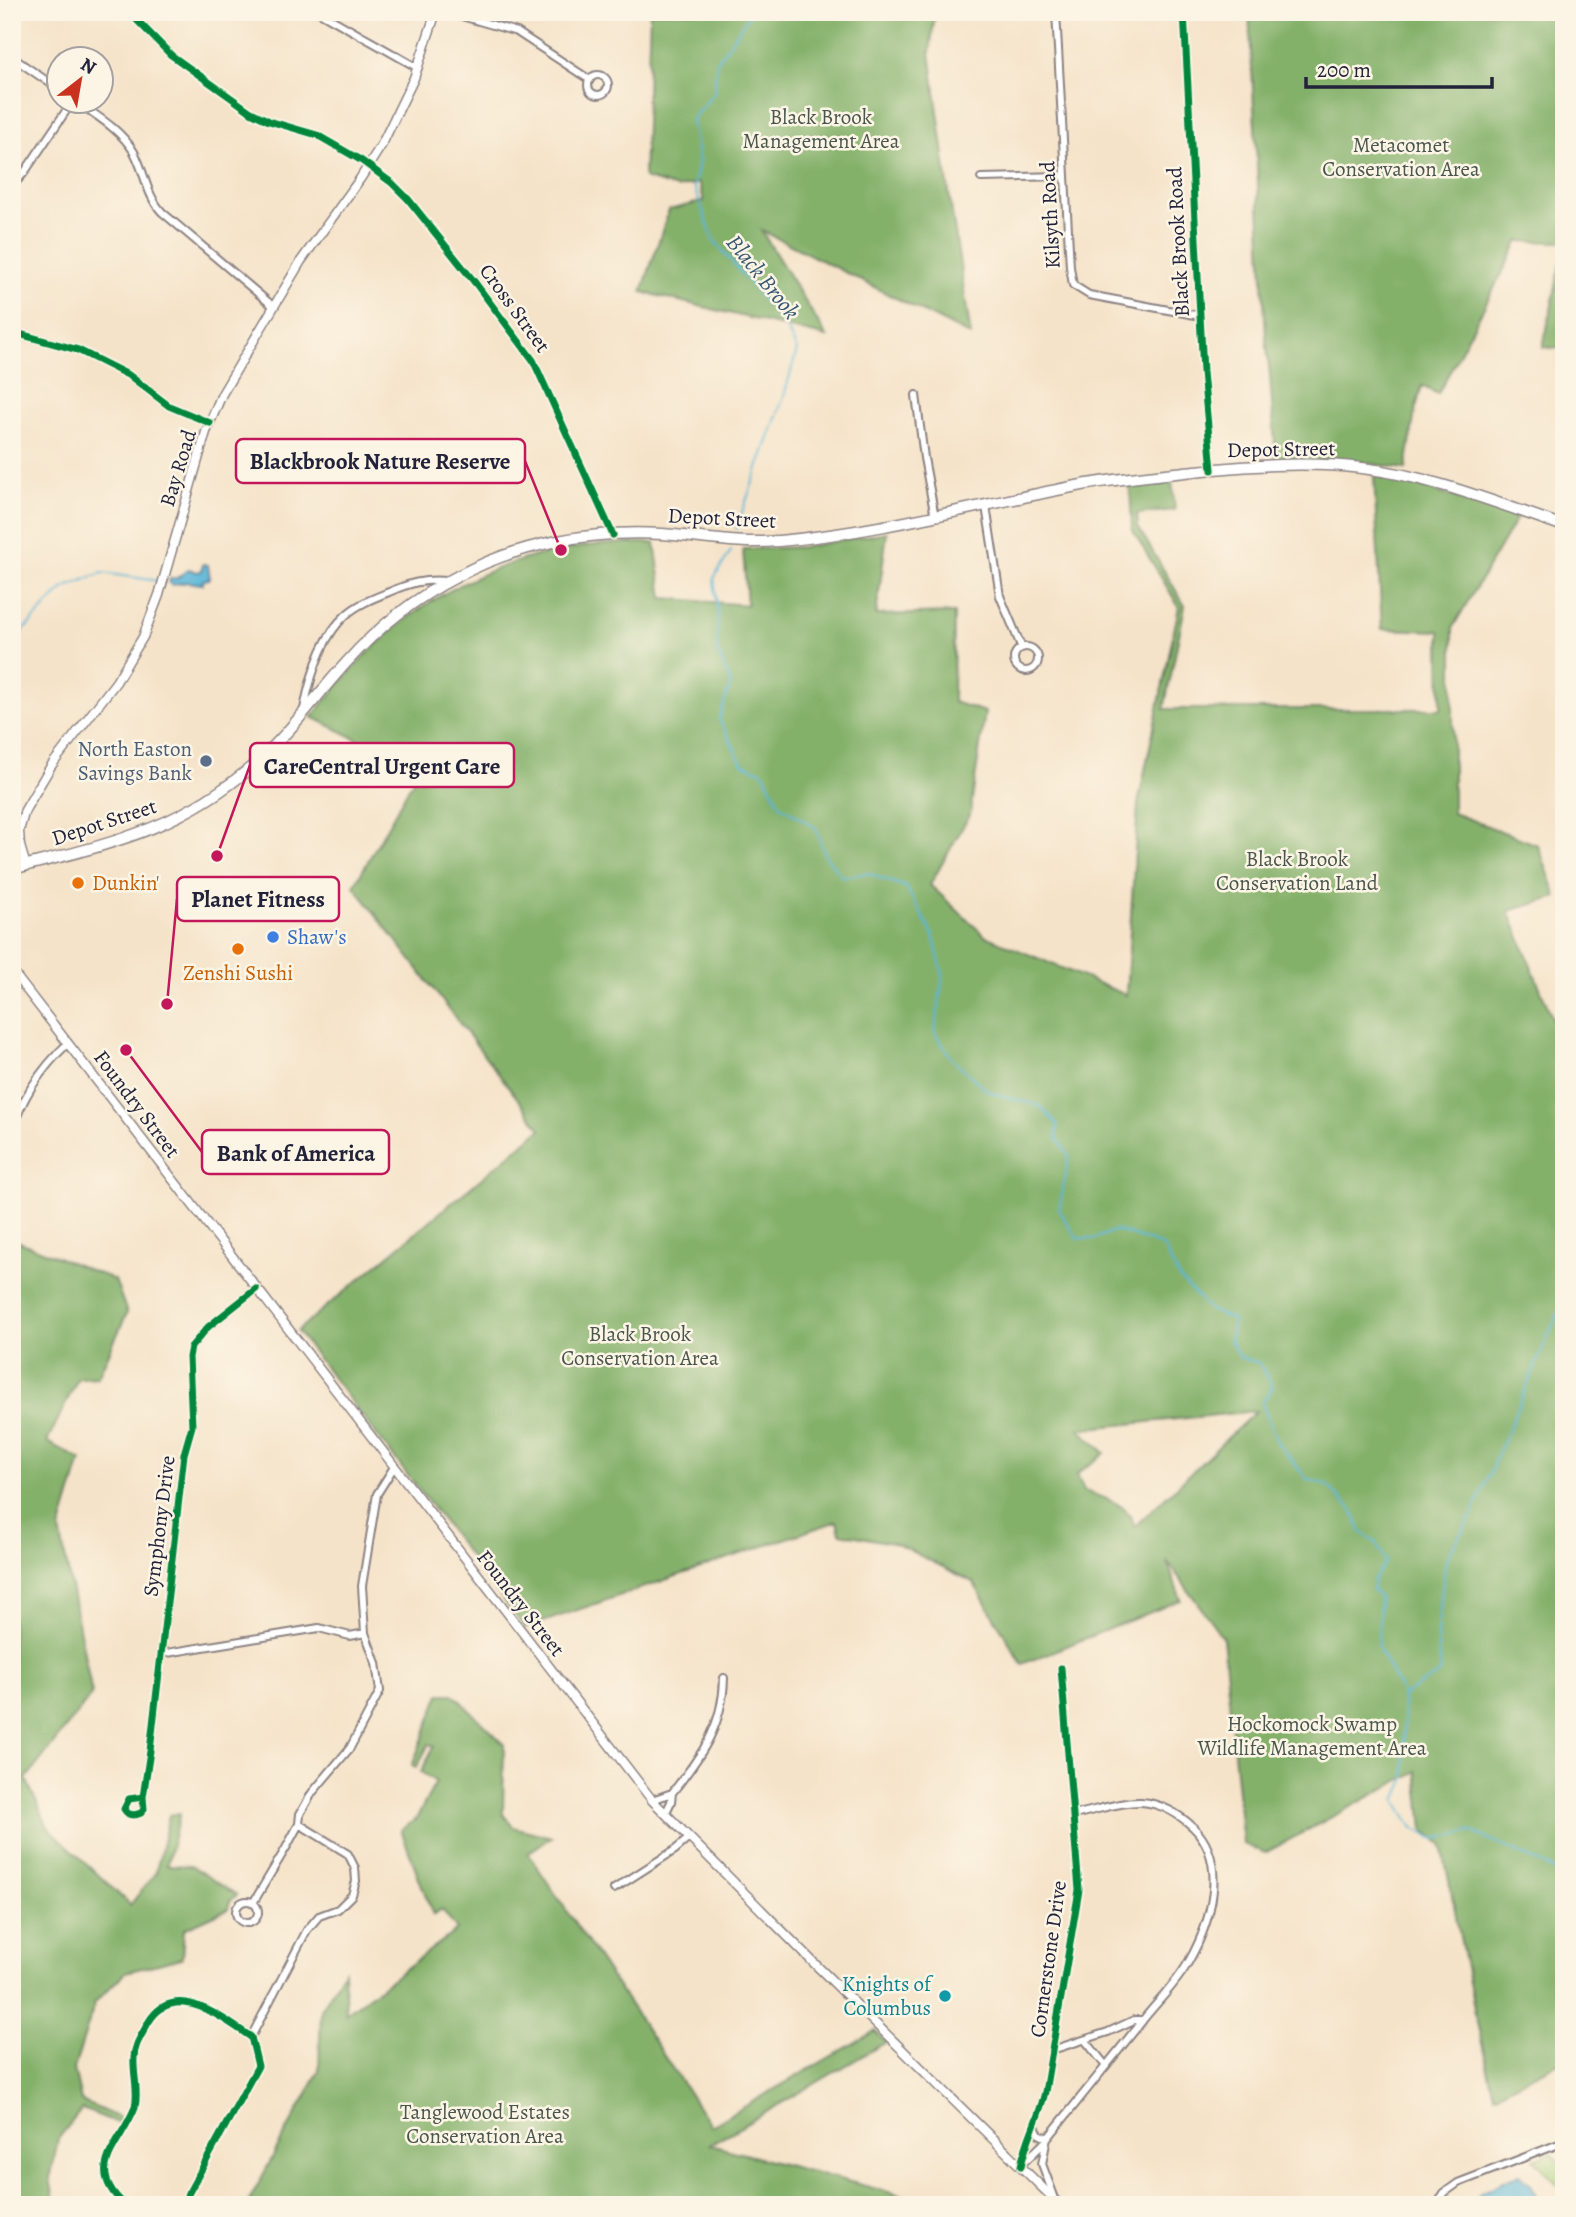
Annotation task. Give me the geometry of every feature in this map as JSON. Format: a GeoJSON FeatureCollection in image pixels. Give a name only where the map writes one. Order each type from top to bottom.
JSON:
{"type":"FeatureCollection","features":[{"type":"Feature","properties":{"kind":"highway","name":"Depot Street"},"geometry":{"type":"LineString","coordinates":[[12,869],[118,842],[185,813],[255,764],[345,663],[376,632],[412,603],[492,560],[537,546],[582,537],[657,534],[772,542],[935,516],[1082,485],[1212,470],[1299,465],[1376,470],[1419,480],[1564,526]]}},
{"type":"Feature","properties":{"kind":"main road","name":"Bay Road"},"geometry":{"type":"LineString","coordinates":[[26,866],[19,831],[25,810],[55,759],[110,690],[143,637],[159,595],[210,423],[231,376],[316,239],[369,165],[387,134],[418,68],[436,12]]}},
{"type":"Feature","properties":{"kind":"main road","name":"Foundry Street"},"geometry":{"type":"LineString","coordinates":[[12,971],[652,1800],[1058,2203]]}},
{"type":"Feature","properties":{"kind":"street","name":"Cross Street"},"geometry":{"type":"LineString","coordinates":[[129,12],[171,55],[251,112],[269,121],[311,132],[369,165],[392,183],[416,208],[533,360],[613,535]]}},
{"type":"Feature","properties":{"kind":"street"},"geometry":{"type":"LineString","coordinates":[[319,12],[418,68]]}},
{"type":"Feature","properties":{"kind":"street"},"geometry":{"type":"LineString","coordinates":[[448,12],[517,32],[590,80]]}},
{"type":"Feature","properties":{"kind":"street","name":"Kilsyth Road"},"geometry":{"type":"LineString","coordinates":[[1056,12],[1071,280],[1075,287],[1089,295],[1200,316]]}},
{"type":"Feature","properties":{"kind":"street","name":"Black Brook Road"},"geometry":{"type":"LineString","coordinates":[[1184,12],[1200,316],[1212,470]]}},
{"type":"Feature","properties":{"kind":"street"},"geometry":{"type":"LineString","coordinates":[[12,57],[46,80]]}},
{"type":"Feature","properties":{"kind":"street"},"geometry":{"type":"LineString","coordinates":[[12,187],[65,116]]}},
{"type":"Feature","properties":{"kind":"street"},"geometry":{"type":"LineString","coordinates":[[95,116],[131,147],[149,193],[158,208],[273,306]]}},
{"type":"Feature","properties":{"kind":"street"},"geometry":{"type":"LineString","coordinates":[[981,178],[1065,176]]}},
{"type":"Feature","properties":{"kind":"street"},"geometry":{"type":"LineString","coordinates":[[13,333],[78,350],[130,376],[169,406],[210,423]]}},
{"type":"Feature","properties":{"kind":"street"},"geometry":{"type":"LineString","coordinates":[[916,395],[935,516]]}},
{"type":"Feature","properties":{"kind":"street"},"geometry":{"type":"LineString","coordinates":[[986,506],[1000,596],[1021,646]]}},
{"type":"Feature","properties":{"kind":"street"},"geometry":{"type":"LineString","coordinates":[[304,712],[309,686],[322,652],[344,617],[356,607],[406,584],[426,579],[449,581]]}},
{"type":"Feature","properties":{"kind":"street"},"geometry":{"type":"LineString","coordinates":[[12,1132],[17,1116],[32,1089],[50,1062],[68,1043]]}},
{"type":"Feature","properties":{"kind":"street","name":"Symphony Drive"},"geometry":{"type":"LineString","coordinates":[[143,1797],[184,1454],[192,1426],[189,1357],[198,1337],[256,1289]]}},
{"type":"Feature","properties":{"kind":"street"},"geometry":{"type":"LineString","coordinates":[[253,1903],[299,1824],[299,1814],[312,1793],[350,1748],[380,1691],[376,1663],[365,1633],[362,1586],[377,1494],[394,1467]]}},
{"type":"Feature","properties":{"kind":"street"},"geometry":{"type":"LineString","coordinates":[[161,1654],[319,1628],[350,1636],[365,1633]]}},
{"type":"Feature","properties":{"kind":"street","name":"Cornerstone Drive"},"geometry":{"type":"LineString","coordinates":[[1021,2166],[1025,2146],[1042,2104],[1078,1898],[1061,1668]]}},
{"type":"Feature","properties":{"kind":"street"},"geometry":{"type":"LineString","coordinates":[[665,1814],[672,1793],[700,1755],[716,1726],[723,1701],[724,1678]]}},
{"type":"Feature","properties":{"kind":"street"},"geometry":{"type":"LineString","coordinates":[[652,1800],[672,1793]]}},
{"type":"Feature","properties":{"kind":"street"},"geometry":{"type":"LineString","coordinates":[[1021,2166],[1047,2138],[1189,1962],[1200,1938],[1213,1892],[1209,1852],[1189,1824],[1171,1811],[1151,1803],[1130,1802],[1073,1815]]}},
{"type":"Feature","properties":{"kind":"street"},"geometry":{"type":"LineString","coordinates":[[251,2036],[307,1930],[320,1916],[344,1905],[352,1895],[356,1881],[355,1868],[348,1854],[299,1824]]}},
{"type":"Feature","properties":{"kind":"street"},"geometry":{"type":"LineString","coordinates":[[614,1889],[689,1838]]}},
{"type":"Feature","properties":{"kind":"street"},"geometry":{"type":"LineString","coordinates":[[125,2205],[113,2194],[106,2182],[104,2168],[135,2107],[136,2044],[153,2014],[162,2006],[192,2003],[213,2012],[251,2036],[258,2060],[257,2071],[183,2205]]}},
{"type":"Feature","properties":{"kind":"street"},"geometry":{"type":"LineString","coordinates":[[1052,2050],[1134,2020],[1143,2020]]}},
{"type":"Feature","properties":{"kind":"street"},"geometry":{"type":"LineString","coordinates":[[1085,2040],[1106,2066]]}},
{"type":"Feature","properties":{"kind":"street"},"geometry":{"type":"LineString","coordinates":[[1035,2126],[1040,2135],[1047,2138]]}},
{"type":"Feature","properties":{"kind":"street"},"geometry":{"type":"LineString","coordinates":[[1047,2138],[1042,2159],[1043,2169],[1058,2203]]}},
{"type":"Feature","properties":{"kind":"street"},"geometry":{"type":"LineString","coordinates":[[1437,2205],[1444,2193],[1458,2183],[1564,2142]]}},
{"type":"Feature","properties":{"kind":"green space","name":"Black Brook Management Area"},"geometry":{"type":"Polygon","coordinates":[[[650,12],[935,12],[930,53],[971,336],[761,230],[827,337],[642,292],[669,210],[704,201],[699,183],[677,188],[644,178],[650,12]]]}},
{"type":"Feature","properties":{"kind":"green space","name":"Metacomet Conservation Area"},"geometry":{"type":"Polygon","coordinates":[[[1249,12],[1564,12],[1564,242],[1519,241],[1438,394],[1422,386],[1415,411],[1406,469],[1345,460],[1276,460],[1266,339],[1249,12]]]}},
{"type":"Feature","properties":{"kind":"green space"},"geometry":{"type":"Polygon","coordinates":[[[1564,248],[1564,349],[1543,347],[1564,248]]]}},
{"type":"Feature","properties":{"kind":"green space"},"geometry":{"type":"Polygon","coordinates":[[[1374,476],[1401,481],[1518,516],[1453,627],[1453,813],[1538,845],[1557,897],[1509,911],[1564,1047],[1564,2060],[1494,2095],[1442,1845],[1423,1829],[1417,1771],[1265,1853],[1243,1844],[1223,1638],[1167,1561],[1181,1600],[1022,1664],[973,1582],[897,1544],[840,1533],[837,1521],[525,1628],[297,1331],[541,1129],[354,886],[419,770],[312,717],[353,668],[380,641],[440,596],[507,565],[543,554],[617,543],[655,543],[663,598],[747,605],[743,549],[804,547],[887,532],[876,615],[954,613],[953,702],[985,712],[970,814],[930,885],[985,936],[1126,995],[1138,804],[1179,607],[1132,529],[1130,486],[1172,482],[1175,510],[1137,514],[1138,527],[1185,606],[1164,709],[1441,709],[1440,631],[1382,629],[1374,476]],[[1256,1411],[1079,1429],[1105,1453],[1077,1474],[1084,1491],[1122,1507],[1132,1519],[1134,1527],[1256,1411]]]}},
{"type":"Feature","properties":{"kind":"green space"},"geometry":{"type":"Polygon","coordinates":[[[12,1239],[115,1280],[127,1313],[98,1377],[78,1378],[47,1442],[81,1460],[60,1530],[92,1694],[26,1779],[48,1827],[130,1905],[156,1872],[169,1815],[180,1813],[167,1865],[191,1866],[237,1895],[230,1901],[228,1909],[184,1929],[182,1958],[126,1972],[95,2002],[74,2069],[81,2101],[122,2119],[120,2124],[82,2109],[58,2139],[50,2179],[55,2205],[12,2205],[12,1239]]]}},
{"type":"Feature","properties":{"kind":"green space","name":"Tanglewood Estates Conservation Area"},"geometry":{"type":"Polygon","coordinates":[[[440,1694],[453,1694],[504,1744],[503,1814],[513,1827],[551,1837],[528,1853],[711,2126],[875,2031],[886,2042],[710,2145],[938,2205],[247,2205],[319,2071],[321,2010],[344,1971],[346,2013],[457,1930],[442,1909],[433,1915],[401,1830],[416,1819],[436,1782],[421,1772],[434,1746],[429,1744],[416,1768],[412,1766],[440,1694]]]}},
{"type":"Feature","properties":{"kind":"green space"},"geometry":{"type":"Polygon","coordinates":[[[1551,2153],[1564,2166],[1564,2191],[1534,2159],[1551,2153]]]}},
{"type":"Feature","properties":{"kind":"water"},"geometry":{"type":"Polygon","coordinates":[[[203,564],[208,565],[210,579],[203,580],[203,584],[169,583],[170,579],[177,578],[189,569],[202,571],[203,564]]]}},
{"type":"Feature","properties":{"kind":"water"},"geometry":{"type":"Polygon","coordinates":[[[1519,2174],[1531,2184],[1539,2205],[1482,2205],[1478,2196],[1480,2193],[1519,2174]]]}},
{"type":"Feature","properties":{"kind":"waterway","name":"Black Brook"},"geometry":{"type":"LineString","coordinates":[[736,529],[784,396],[797,350],[786,327],[713,239],[694,186],[699,162],[692,119],[714,93],[717,62],[751,12]]}},
{"type":"Feature","properties":{"kind":"waterway","name":"Black Brook"},"geometry":{"type":"LineString","coordinates":[[731,551],[714,578],[718,616],[717,651],[731,683],[719,719],[742,763],[763,772],[780,805],[816,828],[825,855],[842,877],[867,873],[906,887],[933,935],[943,975],[935,1033],[952,1059],[989,1092],[1040,1106],[1058,1125],[1056,1136],[1069,1156],[1059,1210],[1077,1238],[1094,1239],[1116,1230],[1163,1246],[1179,1278],[1211,1311],[1233,1320],[1230,1340],[1239,1357],[1259,1363],[1273,1386],[1262,1403],[1277,1442],[1307,1479],[1326,1484],[1352,1510],[1360,1531],[1375,1542],[1386,1561],[1374,1579],[1373,1590],[1380,1598],[1378,1647],[1403,1695],[1405,1780],[1396,1800],[1413,1828],[1435,1839],[1471,1831],[1564,1874]]}},
{"type":"Feature","properties":{"kind":"waterway"},"geometry":{"type":"LineString","coordinates":[[12,642],[64,588],[102,573],[159,581]]}},
{"type":"Feature","properties":{"kind":"waterway"},"geometry":{"type":"LineString","coordinates":[[1403,1695],[1440,1673],[1437,1632],[1446,1559],[1471,1517],[1564,1299]]}},
{"type":"Feature","properties":{"kind":"cycle path"},"geometry":{"type":"LineString","coordinates":[[129,12],[171,55],[251,112],[269,121],[317,135],[362,161],[392,183],[408,199],[533,360],[613,535]]}},
{"type":"Feature","properties":{"kind":"cycle path"},"geometry":{"type":"LineString","coordinates":[[1184,12],[1203,372],[1212,470]]}},
{"type":"Feature","properties":{"kind":"cycle path"},"geometry":{"type":"LineString","coordinates":[[12,332],[78,350],[130,376],[169,406],[210,423]]}},
{"type":"Feature","properties":{"kind":"cycle path"},"geometry":{"type":"LineString","coordinates":[[143,1797],[144,1809],[141,1813],[127,1813],[124,1809],[129,1799],[143,1797],[150,1751],[184,1454],[192,1426],[189,1357],[191,1347],[208,1327],[256,1289]]}},
{"type":"Feature","properties":{"kind":"cycle path"},"geometry":{"type":"LineString","coordinates":[[1021,2166],[1045,2092],[1079,1890],[1061,1668]]}},
{"type":"Feature","properties":{"kind":"cycle path"},"geometry":{"type":"LineString","coordinates":[[125,2205],[113,2192],[107,2180],[106,2168],[114,2145],[135,2107],[135,2049],[148,2023],[159,2010],[171,2004],[184,2003],[212,2012],[251,2037],[258,2066],[182,2205]]}},
{"type":"Feature","properties":{"kind":"place","name":"Blackbrook Nature Reserve"},"geometry":{"type":"Point","coordinates":[561,550]}},
{"type":"Feature","properties":{"kind":"place","name":"North Easton Savings Bank"},"geometry":{"type":"Point","coordinates":[206,761]}},
{"type":"Feature","properties":{"kind":"place","name":"CareCentral Urgent Care"},"geometry":{"type":"Point","coordinates":[217,856]}},
{"type":"Feature","properties":{"kind":"place","name":"Dunkin'"},"geometry":{"type":"Point","coordinates":[78,883]}},
{"type":"Feature","properties":{"kind":"place","name":"Shaw's"},"geometry":{"type":"Point","coordinates":[273,937]}},
{"type":"Feature","properties":{"kind":"place","name":"Zenshi Sushi"},"geometry":{"type":"Point","coordinates":[238,949]}},
{"type":"Feature","properties":{"kind":"place","name":"Planet Fitness"},"geometry":{"type":"Point","coordinates":[167,1004]}},
{"type":"Feature","properties":{"kind":"place","name":"Bank of America"},"geometry":{"type":"Point","coordinates":[126,1050]}},
{"type":"Feature","properties":{"kind":"place","name":"Knights of Columbus"},"geometry":{"type":"Point","coordinates":[945,1996]}},
{"type":"Feature","properties":{"kind":"park label","name":"Black Brook Conservation Land"},"geometry":{"type":"Point","coordinates":[1297,871]}},
{"type":"Feature","properties":{"kind":"park label","name":"Black Brook Conservation Area"},"geometry":{"type":"Point","coordinates":[640,1346]}},
{"type":"Feature","properties":{"kind":"park label","name":"Hockomock Swamp Wildlife Management Area"},"geometry":{"type":"Point","coordinates":[1312,1736]}}]}
